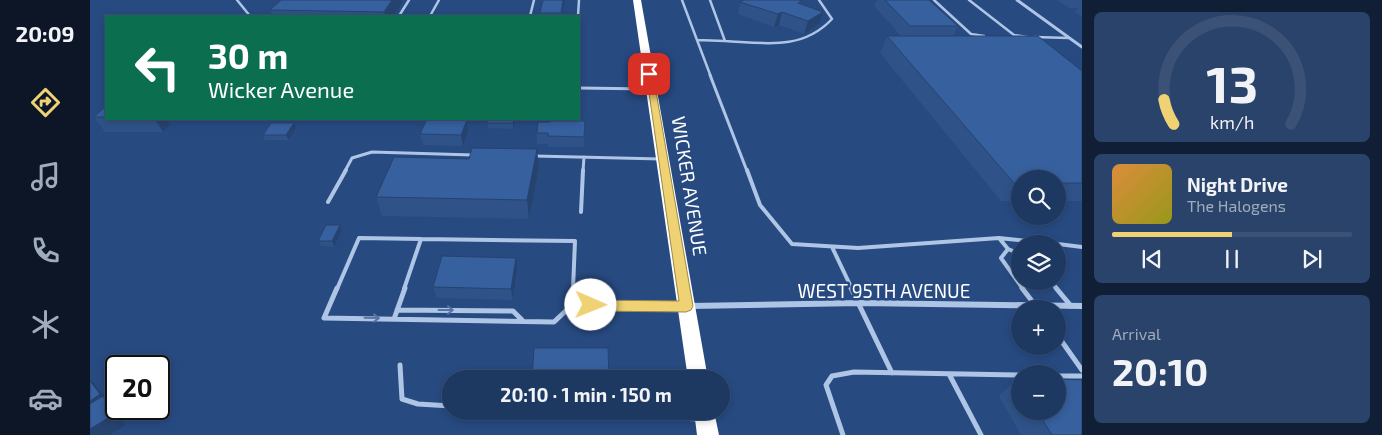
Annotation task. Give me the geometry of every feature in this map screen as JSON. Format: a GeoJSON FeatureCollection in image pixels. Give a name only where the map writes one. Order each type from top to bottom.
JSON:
{"type":"FeatureCollection","features":[{"type":"Feature","properties":{"kind":"highway","name":"WICKER AVENUE"},"geometry":{"type":"LineString","coordinates":[[637,0],[697,370]]}},
{"type":"Feature","properties":{"kind":"street"},"geometry":{"type":"LineString","coordinates":[[1017,0],[1082,47]]}},
{"type":"Feature","properties":{"kind":"street","name":"WEST 95TH AVENUE"},"geometry":{"type":"LineString","coordinates":[[686,306],[860,303],[1011,306]]}},
{"type":"Feature","properties":{"kind":"street","name":"WEST 95TH AVENUE"},"geometry":{"type":"LineString","coordinates":[[1066,306],[1082,306]]}},
{"type":"Feature","properties":{"kind":"lane"},"geometry":{"type":"LineString","coordinates":[[237,0],[249,15]]}},
{"type":"Feature","properties":{"kind":"lane"},"geometry":{"type":"LineString","coordinates":[[400,15],[409,0]]}},
{"type":"Feature","properties":{"kind":"lane"},"geometry":{"type":"LineString","coordinates":[[431,15],[439,0]]}},
{"type":"Feature","properties":{"kind":"lane"},"geometry":{"type":"LineString","coordinates":[[530,15],[534,0]]}},
{"type":"Feature","properties":{"kind":"lane"},"geometry":{"type":"LineString","coordinates":[[578,15],[579,0]]}},
{"type":"Feature","properties":{"kind":"lane"},"geometry":{"type":"LineString","coordinates":[[682,0],[760,205],[792,244],[858,248],[999,238],[1011,239]]}},
{"type":"Feature","properties":{"kind":"lane"},"geometry":{"type":"LineString","coordinates":[[710,0],[724,41]]}},
{"type":"Feature","properties":{"kind":"lane"},"geometry":{"type":"LineString","coordinates":[[697,40],[782,42],[801,40],[815,35],[827,26],[832,18],[818,0]]}},
{"type":"Feature","properties":{"kind":"lane"},"geometry":{"type":"LineString","coordinates":[[934,0],[971,34],[990,37]]}},
{"type":"Feature","properties":{"kind":"lane"},"geometry":{"type":"LineString","coordinates":[[969,0],[1014,35]]}},
{"type":"Feature","properties":{"kind":"lane"},"geometry":{"type":"LineString","coordinates":[[1008,36],[1068,38]]}},
{"type":"Feature","properties":{"kind":"lane"},"geometry":{"type":"LineString","coordinates":[[580,88],[651,89]]}},
{"type":"Feature","properties":{"kind":"lane"},"geometry":{"type":"LineString","coordinates":[[328,202],[352,158],[372,152],[481,155]]}},
{"type":"Feature","properties":{"kind":"lane"},"geometry":{"type":"LineString","coordinates":[[528,156],[663,159]]}},
{"type":"Feature","properties":{"kind":"lane"},"geometry":{"type":"LineString","coordinates":[[581,212],[584,157]]}},
{"type":"Feature","properties":{"kind":"lane"},"geometry":{"type":"LineString","coordinates":[[572,305],[575,241],[358,238],[324,318],[554,322],[572,305],[686,306]]}},
{"type":"Feature","properties":{"kind":"lane"},"geometry":{"type":"LineString","coordinates":[[999,238],[1011,250]]}},
{"type":"Feature","properties":{"kind":"lane"},"geometry":{"type":"LineString","coordinates":[[394,319],[421,239]]}},
{"type":"Feature","properties":{"kind":"lane"},"geometry":{"type":"LineString","coordinates":[[1066,245],[1082,247]]}},
{"type":"Feature","properties":{"kind":"lane"},"geometry":{"type":"LineString","coordinates":[[832,247],[892,373]]}},
{"type":"Feature","properties":{"kind":"lane"},"geometry":{"type":"LineString","coordinates":[[1008,249],[1002,258],[1031,300]]}},
{"type":"Feature","properties":{"kind":"lane"},"geometry":{"type":"LineString","coordinates":[[1058,290],[1071,306]]}},
{"type":"Feature","properties":{"kind":"lane"},"geometry":{"type":"LineString","coordinates":[[397,310],[513,311],[523,321]]}},
{"type":"Feature","properties":{"kind":"lane"},"geometry":{"type":"LineString","coordinates":[[1066,347],[1082,370]]}},
{"type":"Feature","properties":{"kind":"lane"},"geometry":{"type":"LineString","coordinates":[[400,365],[402,399],[418,404],[442,405]]}},
{"type":"Feature","properties":{"kind":"lane"},"geometry":{"type":"LineString","coordinates":[[843,435],[826,385],[832,376],[854,372],[1011,375]]}},
{"type":"Feature","properties":{"kind":"lane"},"geometry":{"type":"LineString","coordinates":[[949,374],[981,435]]}},
{"type":"Feature","properties":{"kind":"lane"},"geometry":{"type":"LineString","coordinates":[[1066,376],[1082,376]]}},
{"type":"Feature","properties":{"kind":"lane"},"geometry":{"type":"LineString","coordinates":[[676,420],[705,422]]}},
{"type":"Feature","properties":{"kind":"building"},"geometry":{"type":"Polygon","coordinates":[[[281,0],[392,0],[384,12],[270,10],[281,0]]]}},
{"type":"Feature","properties":{"kind":"building"},"geometry":{"type":"Polygon","coordinates":[[[543,0],[563,0],[561,13],[540,13],[543,0]]]}},
{"type":"Feature","properties":{"kind":"building"},"geometry":{"type":"Polygon","coordinates":[[[744,0],[799,0],[802,1],[798,3],[823,12],[808,21],[782,12],[778,14],[740,2],[744,0]]]}},
{"type":"Feature","properties":{"kind":"building"},"geometry":{"type":"Polygon","coordinates":[[[885,0],[929,0],[958,26],[910,26],[885,0]]]}},
{"type":"Feature","properties":{"kind":"building"},"geometry":{"type":"Polygon","coordinates":[[[887,36],[1038,36],[1082,71],[1082,183],[1066,183],[1066,170],[1011,170],[1011,180],[887,36]]]}},
{"type":"Feature","properties":{"kind":"building"},"geometry":{"type":"Polygon","coordinates":[[[105,107],[105,117],[94,117],[105,107]]]}},
{"type":"Feature","properties":{"kind":"building"},"geometry":{"type":"Polygon","coordinates":[[[427,120],[467,120],[461,135],[420,134],[427,120]]]}},
{"type":"Feature","properties":{"kind":"building"},"geometry":{"type":"Polygon","coordinates":[[[488,120],[514,120],[513,123],[487,123],[488,120]]]}},
{"type":"Feature","properties":{"kind":"building"},"geometry":{"type":"Polygon","coordinates":[[[585,121],[584,137],[548,136],[548,133],[537,133],[538,122],[585,121]]]}},
{"type":"Feature","properties":{"kind":"building"},"geometry":{"type":"Polygon","coordinates":[[[271,123],[294,123],[286,135],[263,135],[271,123]]]}},
{"type":"Feature","properties":{"kind":"building"},"geometry":{"type":"Polygon","coordinates":[[[472,148],[537,149],[527,200],[376,197],[394,157],[469,159],[472,148]]]}},
{"type":"Feature","properties":{"kind":"building"},"geometry":{"type":"Polygon","coordinates":[[[326,225],[340,225],[332,241],[318,241],[326,225]]]}},
{"type":"Feature","properties":{"kind":"building"},"geometry":{"type":"Polygon","coordinates":[[[442,256],[516,258],[511,289],[433,287],[442,256]]]}},
{"type":"Feature","properties":{"kind":"building"},"geometry":{"type":"Polygon","coordinates":[[[534,348],[608,348],[609,370],[533,370],[534,348]]]}},
{"type":"Feature","properties":{"kind":"building"},"geometry":{"type":"Polygon","coordinates":[[[1066,379],[1082,380],[1082,435],[1052,435],[1043,420],[1066,420],[1066,379]]]}},
{"type":"Feature","properties":{"kind":"building"},"geometry":{"type":"Polygon","coordinates":[[[90,381],[100,394],[90,401],[90,381]]]}},
{"type":"Feature","properties":{"kind":"building"},"geometry":{"type":"Polygon","coordinates":[[[103,396],[105,400],[105,420],[90,429],[90,404],[103,396]]]}},
{"type":"Feature","properties":{"kind":"route"},"geometry":{"type":"LineString","coordinates":[[591,305],[686,306],[649,74]]}}]}
